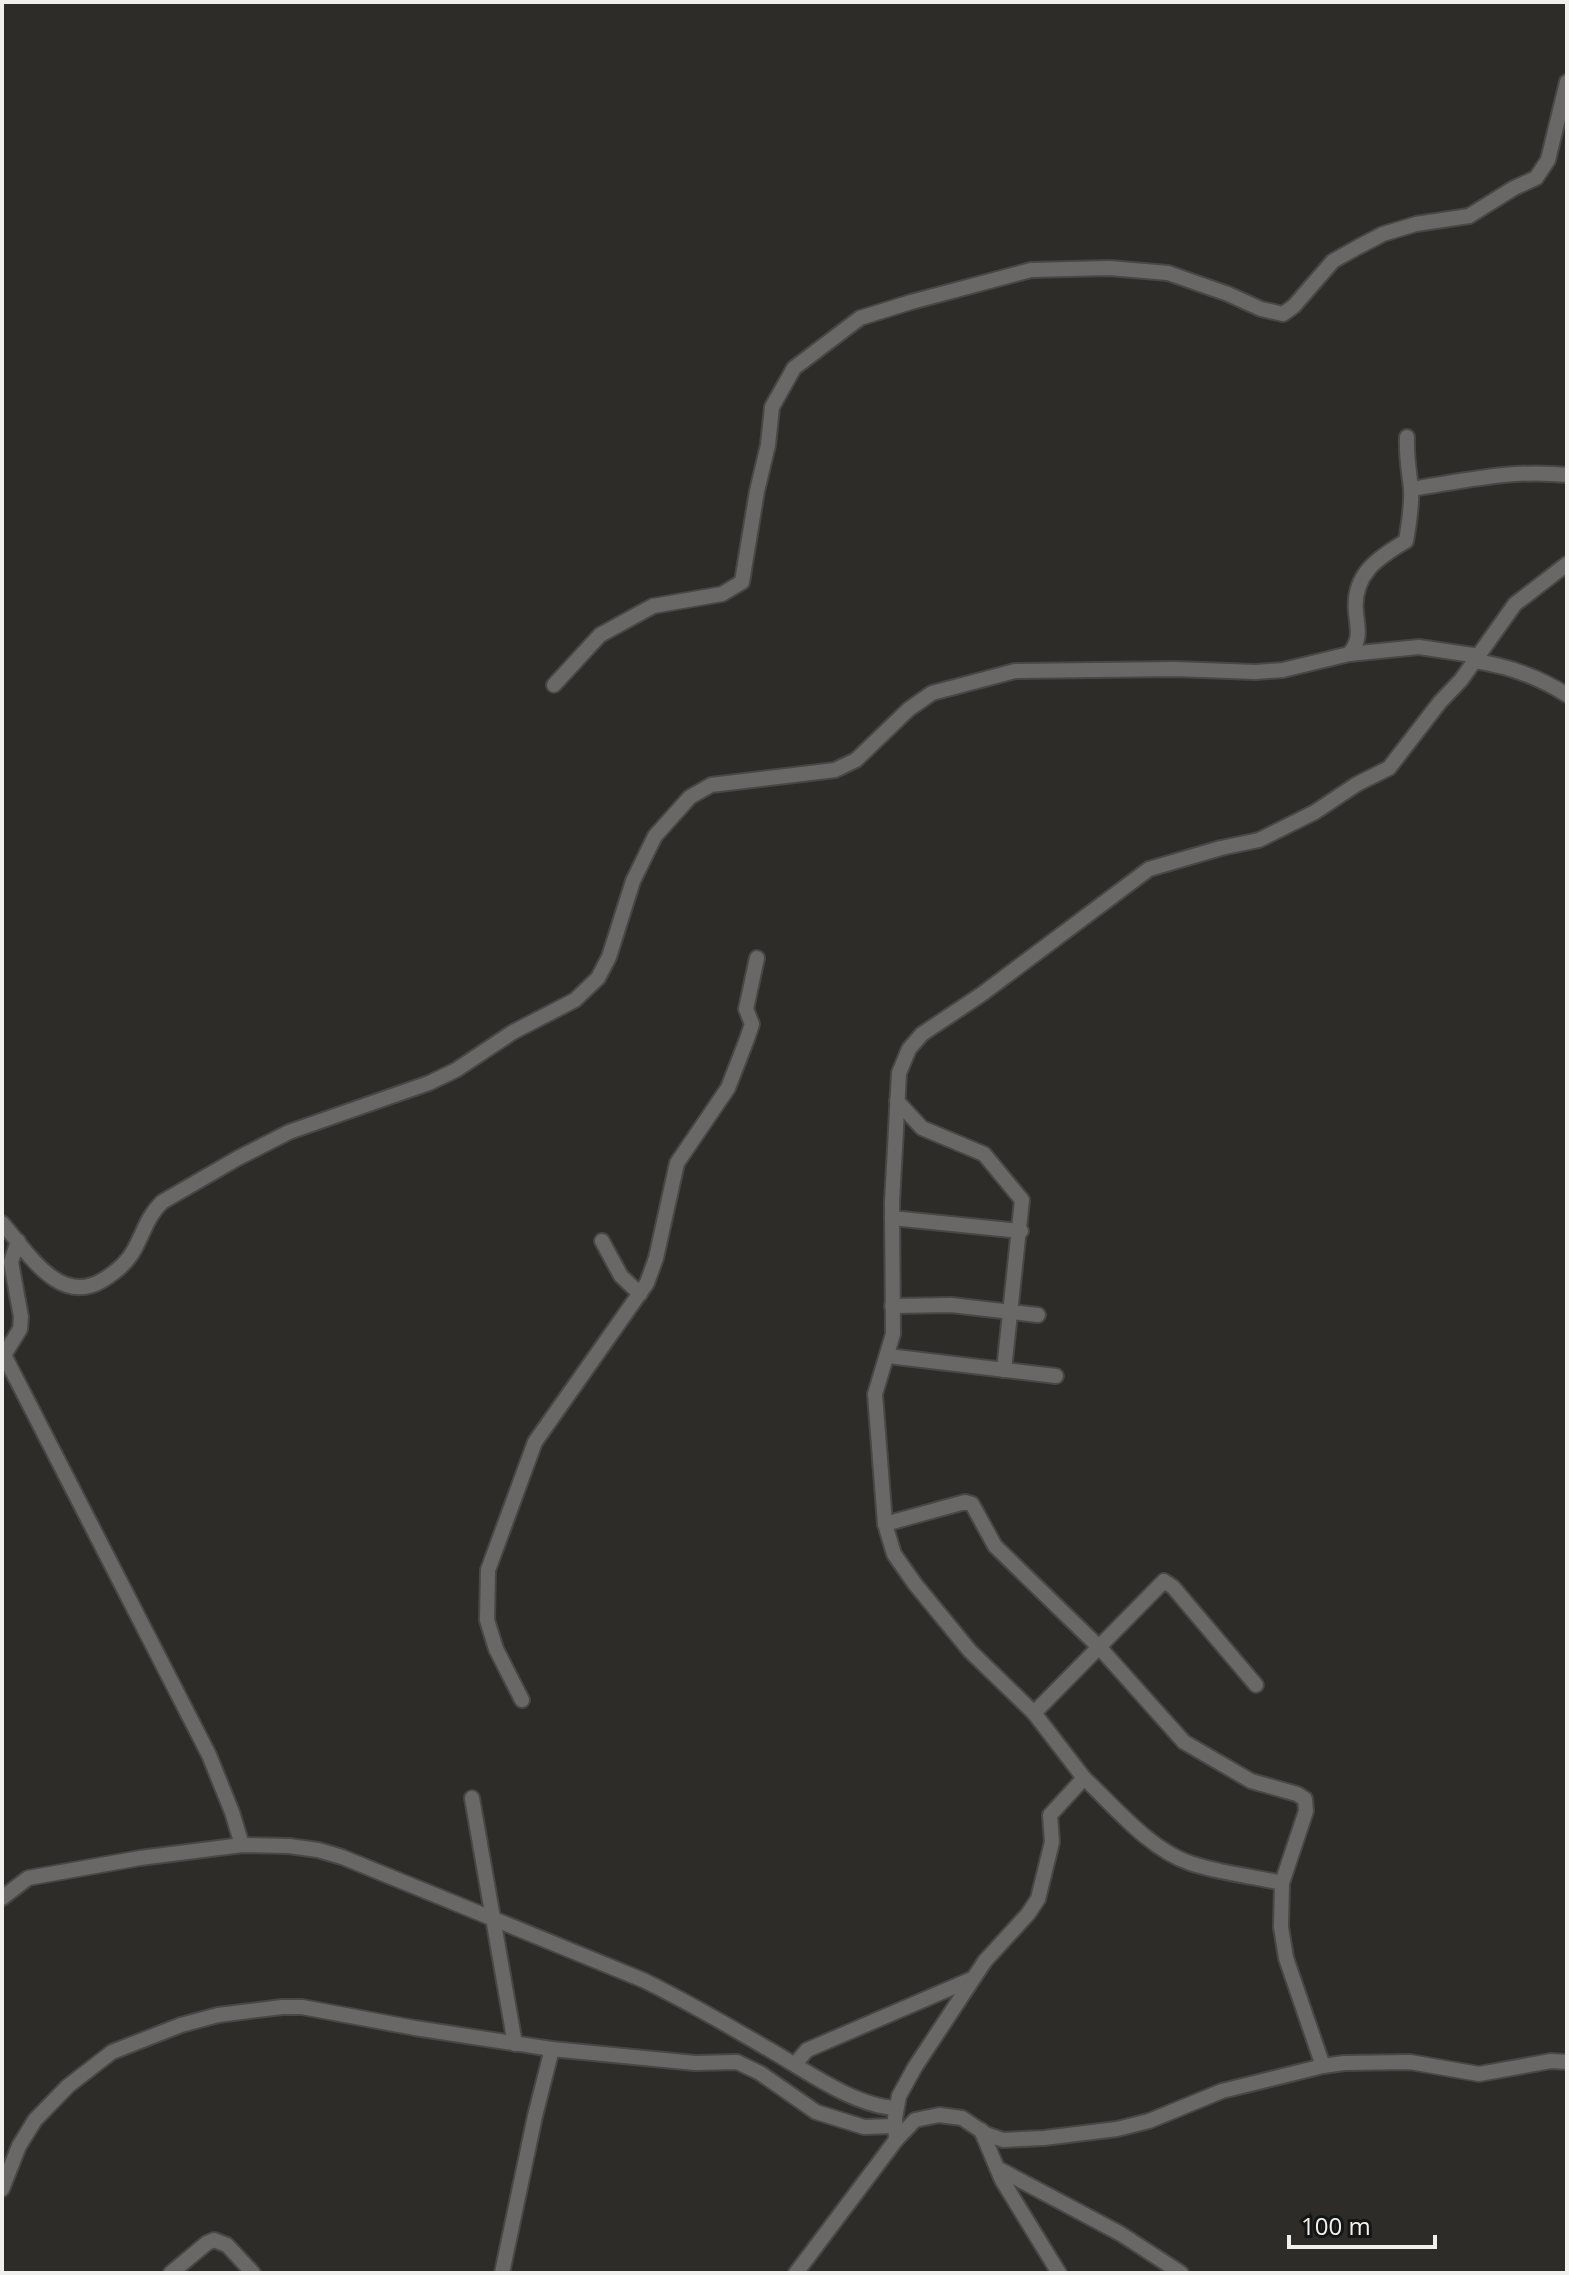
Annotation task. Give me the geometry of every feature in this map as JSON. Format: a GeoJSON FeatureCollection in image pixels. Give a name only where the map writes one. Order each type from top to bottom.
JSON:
{"type":"FeatureCollection","features":[{"type":"Feature","properties":{"kind":"street"},"geometry":{"type":"LineString","coordinates":[[554,685],[600,635],[653,606],[722,594],[742,582],[768,445],[772,407],[794,368],[860,318],[1031,270],[1109,268],[1168,273],[1261,309],[1283,314],[1294,306],[1333,261],[1358,247],[1383,234],[1416,224],[1469,216],[1536,178],[1548,160],[1567,82]]}},
{"type":"Feature","properties":{"kind":"street"},"geometry":{"type":"LineString","coordinates":[[1349,654],[1359,637],[1356,610],[1359,585],[1375,560],[1406,541],[1411,513],[1411,489],[1405,460],[1407,437]]}},
{"type":"Feature","properties":{"kind":"street"},"geometry":{"type":"LineString","coordinates":[[1411,489],[1509,473],[1567,475]]}},
{"type":"Feature","properties":{"kind":"street"},"geometry":{"type":"LineString","coordinates":[[1282,1883],[1190,1863],[1145,1834],[1084,1778],[1034,1713],[970,1651],[894,1554],[885,1524],[875,1394],[893,1334],[892,1218],[899,1073],[909,1049],[939,1020],[982,994],[1149,869],[1259,840],[1315,812],[1357,784],[1389,768],[1477,659],[1515,604],[1567,564]]}},
{"type":"Feature","properties":{"kind":"street"},"geometry":{"type":"LineString","coordinates":[[2,1223],[51,1278],[66,1287],[81,1289],[98,1283],[126,1262],[152,1212],[162,1202],[289,1132],[429,1083],[456,1070],[513,1032],[575,1000],[598,978],[609,957],[633,881],[655,836],[690,797],[711,785],[835,770],[856,760],[909,709],[932,693],[1015,671],[1175,669],[1255,672],[1283,670],[1349,654],[1419,647],[1477,659],[1533,676],[1567,695]]}},
{"type":"Feature","properties":{"kind":"street"},"geometry":{"type":"LineString","coordinates":[[522,1700],[496,1649],[487,1620],[488,1570],[535,1442],[647,1283],[656,1258],[677,1163],[728,1088],[744,1049],[752,1024],[746,1009],[757,958]]}},
{"type":"Feature","properties":{"kind":"street"},"geometry":{"type":"LineString","coordinates":[[897,1101],[922,1128],[984,1154],[1022,1200],[1004,1370]]}},
{"type":"Feature","properties":{"kind":"street"},"geometry":{"type":"LineString","coordinates":[[892,1218],[1021,1231]]}},
{"type":"Feature","properties":{"kind":"street"},"geometry":{"type":"LineString","coordinates":[[18,1241],[11,1262],[21,1317],[20,1329],[4,1355],[209,1755],[242,1845]]}},
{"type":"Feature","properties":{"kind":"street"},"geometry":{"type":"LineString","coordinates":[[602,1241],[621,1276],[640,1294]]}},
{"type":"Feature","properties":{"kind":"street"},"geometry":{"type":"LineString","coordinates":[[892,1306],[951,1305],[1038,1315]]}},
{"type":"Feature","properties":{"kind":"street"},"geometry":{"type":"LineString","coordinates":[[888,1356],[1056,1376]]}},
{"type":"Feature","properties":{"kind":"street"},"geometry":{"type":"LineString","coordinates":[[885,1524],[965,1502],[972,1504],[995,1546],[1100,1648],[1184,1742],[1251,1781],[1305,1799],[1306,1811],[1282,1883],[1281,1927],[1286,1958],[1323,2066]]}},
{"type":"Feature","properties":{"kind":"street"},"geometry":{"type":"LineString","coordinates":[[1034,1713],[1164,1581],[1173,1587],[1256,1685]]}},
{"type":"Feature","properties":{"kind":"street"},"geometry":{"type":"LineString","coordinates":[[896,2133],[899,2096],[915,2067],[985,1961],[1038,1899],[1051,1850],[1050,1815],[1084,1778]]}},
{"type":"Feature","properties":{"kind":"street"},"geometry":{"type":"LineString","coordinates":[[472,1798],[515,2044]]}},
{"type":"Feature","properties":{"kind":"street"},"geometry":{"type":"LineString","coordinates":[[2,1898],[28,1878],[140,1858],[242,1845],[318,1850],[342,1857],[643,1980],[862,2099],[881,2107],[896,2108]]}},
{"type":"Feature","properties":{"kind":"street"},"geometry":{"type":"LineString","coordinates":[[795,2064],[807,2050],[972,1979]]}},
{"type":"Feature","properties":{"kind":"street"},"geometry":{"type":"LineString","coordinates":[[2,2189],[19,2146],[35,2120],[68,2086],[112,2052],[181,2025],[245,2010],[302,2007],[552,2049],[695,2063],[737,2062],[791,2092],[816,2112],[835,2120],[896,2133]]}},
{"type":"Feature","properties":{"kind":"street"},"geometry":{"type":"LineString","coordinates":[[502,2273],[552,2049]]}},
{"type":"Feature","properties":{"kind":"street"},"geometry":{"type":"LineString","coordinates":[[796,2273],[896,2133],[924,2117],[962,2118],[994,2138],[1003,2140],[1044,2138],[1117,2129],[1149,2121],[1222,2091],[1323,2066],[1398,2061],[1479,2074],[1551,2061],[1567,2062]]}},
{"type":"Feature","properties":{"kind":"street"},"geometry":{"type":"LineString","coordinates":[[980,2129],[997,2168],[1059,2273]]}},
{"type":"Feature","properties":{"kind":"street"},"geometry":{"type":"LineString","coordinates":[[997,2168],[1121,2234],[1181,2273]]}},
{"type":"Feature","properties":{"kind":"street"},"geometry":{"type":"LineString","coordinates":[[171,2273],[214,2240],[227,2245],[253,2273]]}}]}
